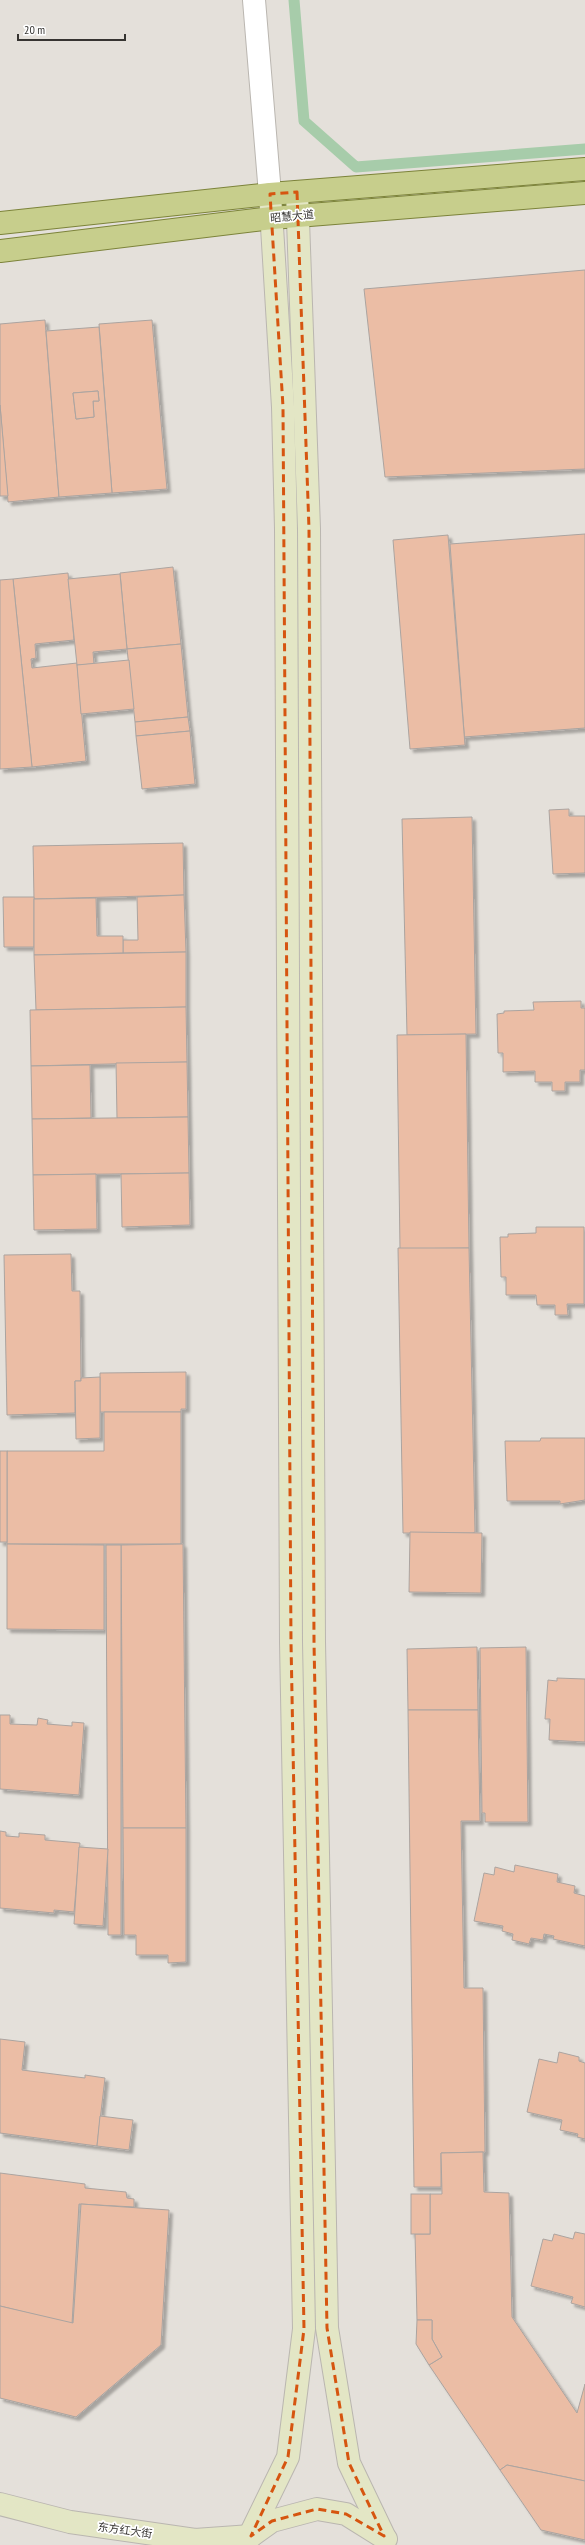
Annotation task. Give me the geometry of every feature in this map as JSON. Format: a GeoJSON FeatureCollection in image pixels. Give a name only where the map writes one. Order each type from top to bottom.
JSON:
{"type":"FeatureCollection","features":[{"type":"Feature","properties":{"kind":"main road"},"geometry":{"type":"LineString","coordinates":[[0,224],[270,194],[585,169]]}},
{"type":"Feature","properties":{"kind":"main road"},"geometry":{"type":"LineString","coordinates":[[297,192],[309,529],[314,1642],[327,2328],[349,2463],[387,2540]]}},
{"type":"Feature","properties":{"kind":"main road","name":"昭慧大道"},"geometry":{"type":"LineString","coordinates":[[0,251],[272,218],[585,193]]}},
{"type":"Feature","properties":{"kind":"main road"},"geometry":{"type":"LineString","coordinates":[[248,2540],[288,2457],[304,2329],[291,1642],[286,529],[283,406],[270,194]]}},
{"type":"Feature","properties":{"kind":"main road","name":"东方红大街"},"geometry":{"type":"LineString","coordinates":[[0,2504],[70,2522],[195,2540],[248,2540]]}},
{"type":"Feature","properties":{"kind":"main road"},"geometry":{"type":"LineString","coordinates":[[248,2540],[272,2521],[317,2509],[346,2514],[387,2540]]}},
{"type":"Feature","properties":{"kind":"street"},"geometry":{"type":"LineString","coordinates":[[254,0],[270,194]]}},
{"type":"Feature","properties":{"kind":"highlighted area"},"geometry":{"type":"Polygon","coordinates":[[[297,192],[309,529],[314,1642],[327,2328],[349,2463],[384,2536],[346,2514],[317,2509],[272,2521],[251,2536],[288,2457],[304,2329],[291,1642],[283,407],[270,194],[297,192]]]}},
{"type":"Feature","properties":{"kind":"building"},"geometry":{"type":"Polygon","coordinates":[[[585,270],[585,469],[385,477],[364,289],[585,270]]]}},
{"type":"Feature","properties":{"kind":"building"},"geometry":{"type":"Polygon","coordinates":[[[45,320],[59,497],[8,502],[0,405],[0,324],[45,320]]]}},
{"type":"Feature","properties":{"kind":"building"},"geometry":{"type":"Polygon","coordinates":[[[152,320],[167,489],[112,493],[99,324],[152,320]]]}},
{"type":"Feature","properties":{"kind":"building"},"geometry":{"type":"Polygon","coordinates":[[[99,327],[112,493],[59,497],[46,331],[99,327]],[[98,391],[73,393],[76,419],[94,417],[93,401],[99,401],[98,391]]]}},
{"type":"Feature","properties":{"kind":"building"},"geometry":{"type":"Polygon","coordinates":[[[98,391],[99,401],[93,401],[94,417],[76,419],[73,393],[98,391]]]}},
{"type":"Feature","properties":{"kind":"building"},"geometry":{"type":"Polygon","coordinates":[[[0,405],[8,496],[0,496],[0,405]]]}},
{"type":"Feature","properties":{"kind":"building"},"geometry":{"type":"Polygon","coordinates":[[[585,534],[585,728],[464,737],[450,544],[585,534]]]}},
{"type":"Feature","properties":{"kind":"building"},"geometry":{"type":"Polygon","coordinates":[[[448,535],[465,745],[410,749],[393,540],[448,535]]]}},
{"type":"Feature","properties":{"kind":"building"},"geometry":{"type":"Polygon","coordinates":[[[173,567],[181,644],[127,649],[120,573],[173,567]]]}},
{"type":"Feature","properties":{"kind":"building"},"geometry":{"type":"Polygon","coordinates":[[[68,573],[74,640],[35,644],[36,658],[31,659],[32,668],[77,663],[86,761],[32,767],[13,579],[68,573]]]}},
{"type":"Feature","properties":{"kind":"building"},"geometry":{"type":"Polygon","coordinates":[[[120,574],[127,649],[93,652],[94,664],[77,665],[68,579],[120,574]]]}},
{"type":"Feature","properties":{"kind":"building"},"geometry":{"type":"Polygon","coordinates":[[[13,579],[32,767],[0,769],[0,580],[13,579]]]}},
{"type":"Feature","properties":{"kind":"building"},"geometry":{"type":"Polygon","coordinates":[[[181,644],[188,717],[135,722],[127,649],[181,644]]]}},
{"type":"Feature","properties":{"kind":"building"},"geometry":{"type":"Polygon","coordinates":[[[129,660],[134,709],[81,714],[77,665],[129,660]]]}},
{"type":"Feature","properties":{"kind":"building"},"geometry":{"type":"Polygon","coordinates":[[[188,717],[190,731],[136,736],[135,722],[188,717]]]}},
{"type":"Feature","properties":{"kind":"building"},"geometry":{"type":"Polygon","coordinates":[[[190,731],[195,784],[142,789],[136,736],[190,731]]]}},
{"type":"Feature","properties":{"kind":"building"},"geometry":{"type":"Polygon","coordinates":[[[569,809],[569,816],[585,816],[585,873],[553,874],[549,810],[569,809]]]}},
{"type":"Feature","properties":{"kind":"building"},"geometry":{"type":"Polygon","coordinates":[[[472,817],[476,1034],[407,1035],[402,819],[472,817]]]}},
{"type":"Feature","properties":{"kind":"building"},"geometry":{"type":"Polygon","coordinates":[[[183,843],[184,895],[34,899],[33,846],[183,843]]]}},
{"type":"Feature","properties":{"kind":"building"},"geometry":{"type":"Polygon","coordinates":[[[184,895],[186,952],[123,953],[123,940],[138,940],[137,897],[184,895]]]}},
{"type":"Feature","properties":{"kind":"building"},"geometry":{"type":"Polygon","coordinates":[[[3,897],[34,897],[34,947],[4,947],[3,897]]]}},
{"type":"Feature","properties":{"kind":"building"},"geometry":{"type":"Polygon","coordinates":[[[96,898],[97,936],[123,936],[123,953],[34,955],[34,899],[96,898]]]}},
{"type":"Feature","properties":{"kind":"building"},"geometry":{"type":"Polygon","coordinates":[[[186,952],[186,1007],[36,1010],[34,955],[186,952]]]}},
{"type":"Feature","properties":{"kind":"building"},"geometry":{"type":"Polygon","coordinates":[[[581,1001],[581,1008],[585,1008],[585,1070],[580,1070],[580,1082],[565,1082],[565,1091],[552,1091],[552,1082],[535,1082],[535,1071],[503,1072],[503,1053],[498,1053],[497,1014],[504,1013],[504,1011],[534,1010],[533,1002],[581,1001]]]}},
{"type":"Feature","properties":{"kind":"building"},"geometry":{"type":"Polygon","coordinates":[[[186,1007],[187,1062],[31,1066],[30,1010],[186,1007]]]}},
{"type":"Feature","properties":{"kind":"building"},"geometry":{"type":"Polygon","coordinates":[[[466,1034],[469,1248],[400,1249],[397,1035],[466,1034]]]}},
{"type":"Feature","properties":{"kind":"building"},"geometry":{"type":"Polygon","coordinates":[[[187,1062],[188,1117],[117,1118],[116,1063],[187,1062]]]}},
{"type":"Feature","properties":{"kind":"building"},"geometry":{"type":"Polygon","coordinates":[[[90,1065],[91,1118],[32,1119],[31,1066],[90,1065]]]}},
{"type":"Feature","properties":{"kind":"building"},"geometry":{"type":"Polygon","coordinates":[[[188,1117],[189,1173],[33,1175],[32,1119],[188,1117]]]}},
{"type":"Feature","properties":{"kind":"building"},"geometry":{"type":"Polygon","coordinates":[[[189,1173],[190,1225],[122,1227],[121,1174],[189,1173]]]}},
{"type":"Feature","properties":{"kind":"building"},"geometry":{"type":"Polygon","coordinates":[[[96,1174],[97,1229],[34,1230],[33,1175],[96,1174]]]}},
{"type":"Feature","properties":{"kind":"building"},"geometry":{"type":"Polygon","coordinates":[[[536,1227],[584,1227],[584,1304],[567,1304],[568,1315],[555,1315],[555,1305],[537,1305],[536,1295],[506,1295],[506,1277],[501,1277],[500,1237],[508,1237],[508,1234],[536,1233],[536,1227]]]}},
{"type":"Feature","properties":{"kind":"building"},"geometry":{"type":"Polygon","coordinates":[[[398,1248],[469,1248],[475,1532],[473,1533],[403,1533],[398,1248]]]}},
{"type":"Feature","properties":{"kind":"building"},"geometry":{"type":"Polygon","coordinates":[[[71,1254],[72,1291],[80,1291],[81,1381],[75,1381],[75,1413],[7,1415],[4,1255],[71,1254]]]}},
{"type":"Feature","properties":{"kind":"building"},"geometry":{"type":"Polygon","coordinates":[[[186,1372],[186,1409],[181,1409],[181,1412],[100,1412],[100,1373],[186,1372]]]}},
{"type":"Feature","properties":{"kind":"building"},"geometry":{"type":"Polygon","coordinates":[[[100,1377],[100,1438],[76,1439],[75,1381],[81,1381],[81,1378],[100,1377]]]}},
{"type":"Feature","properties":{"kind":"building"},"geometry":{"type":"Polygon","coordinates":[[[104,1412],[181,1412],[181,1544],[7,1544],[7,1451],[104,1451],[104,1412]]]}},
{"type":"Feature","properties":{"kind":"building"},"geometry":{"type":"Polygon","coordinates":[[[541,1438],[585,1438],[585,1500],[560,1504],[560,1501],[507,1501],[505,1441],[540,1441],[541,1438]]]}},
{"type":"Feature","properties":{"kind":"building"},"geometry":{"type":"Polygon","coordinates":[[[0,1451],[7,1451],[7,1542],[0,1542],[0,1451]]]}},
{"type":"Feature","properties":{"kind":"building"},"geometry":{"type":"Polygon","coordinates":[[[410,1532],[482,1533],[481,1593],[409,1592],[410,1532]]]}},
{"type":"Feature","properties":{"kind":"building"},"geometry":{"type":"Polygon","coordinates":[[[7,1544],[104,1545],[104,1630],[7,1629],[7,1544]]]}},
{"type":"Feature","properties":{"kind":"building"},"geometry":{"type":"Polygon","coordinates":[[[183,1544],[186,1828],[123,1828],[121,1545],[183,1544]]]}},
{"type":"Feature","properties":{"kind":"building"},"geometry":{"type":"Polygon","coordinates":[[[106,1545],[121,1545],[121,1935],[108,1935],[106,1545]]]}},
{"type":"Feature","properties":{"kind":"building"},"geometry":{"type":"Polygon","coordinates":[[[477,1647],[478,1710],[408,1710],[407,1649],[477,1647]]]}},
{"type":"Feature","properties":{"kind":"building"},"geometry":{"type":"Polygon","coordinates":[[[526,1647],[528,1822],[485,1822],[485,1813],[482,1813],[480,1648],[526,1647]]]}},
{"type":"Feature","properties":{"kind":"building"},"geometry":{"type":"Polygon","coordinates":[[[557,1678],[585,1679],[585,1742],[549,1740],[550,1719],[545,1719],[548,1680],[557,1681],[557,1678]]]}},
{"type":"Feature","properties":{"kind":"building"},"geometry":{"type":"Polygon","coordinates":[[[408,1710],[478,1710],[480,1821],[461,1821],[464,1988],[483,1988],[485,2152],[441,2153],[441,2187],[414,2187],[408,1710]]]}},
{"type":"Feature","properties":{"kind":"building"},"geometry":{"type":"Polygon","coordinates":[[[0,1715],[10,1715],[10,1724],[37,1725],[38,1718],[48,1720],[47,1724],[72,1726],[72,1722],[84,1723],[79,1795],[0,1789],[0,1715]]]}},
{"type":"Feature","properties":{"kind":"building"},"geometry":{"type":"Polygon","coordinates":[[[123,1828],[186,1828],[186,1962],[168,1963],[168,1955],[136,1955],[136,1935],[124,1935],[123,1828]]]}},
{"type":"Feature","properties":{"kind":"building"},"geometry":{"type":"Polygon","coordinates":[[[0,1831],[6,1832],[6,1836],[19,1837],[19,1833],[45,1835],[45,1840],[80,1843],[74,1912],[54,1910],[54,1913],[0,1908],[0,1831]]]}},
{"type":"Feature","properties":{"kind":"building"},"geometry":{"type":"Polygon","coordinates":[[[79,1847],[108,1849],[103,1926],[74,1924],[79,1847]]]}},
{"type":"Feature","properties":{"kind":"building"},"geometry":{"type":"Polygon","coordinates":[[[515,1865],[558,1874],[557,1882],[575,1886],[574,1893],[585,1896],[585,1946],[553,1939],[554,1936],[544,1934],[543,1940],[531,1938],[529,1944],[512,1940],[513,1934],[502,1931],[503,1926],[474,1921],[484,1873],[494,1875],[495,1867],[514,1872],[515,1865]]]}},
{"type":"Feature","properties":{"kind":"building"},"geometry":{"type":"Polygon","coordinates":[[[0,2039],[25,2042],[22,2070],[85,2078],[85,2075],[105,2078],[97,2146],[0,2133],[0,2039]]]}},
{"type":"Feature","properties":{"kind":"building"},"geometry":{"type":"Polygon","coordinates":[[[559,2052],[579,2057],[579,2061],[585,2063],[585,2139],[577,2137],[578,2134],[560,2130],[562,2120],[527,2112],[539,2059],[557,2063],[559,2052]]]}},
{"type":"Feature","properties":{"kind":"building"},"geometry":{"type":"Polygon","coordinates":[[[100,2116],[133,2120],[129,2150],[97,2146],[100,2116]]]}},
{"type":"Feature","properties":{"kind":"building"},"geometry":{"type":"Polygon","coordinates":[[[483,2152],[484,2192],[509,2193],[512,2317],[577,2413],[585,2384],[585,2481],[507,2465],[500,2470],[429,2365],[442,2357],[432,2339],[432,2320],[417,2320],[415,2234],[430,2234],[430,2194],[442,2194],[441,2153],[483,2152]]]}},
{"type":"Feature","properties":{"kind":"building"},"geometry":{"type":"Polygon","coordinates":[[[0,2173],[85,2184],[85,2188],[126,2192],[127,2198],[134,2199],[134,2207],[79,2204],[72,2324],[0,2306],[0,2173]]]}},
{"type":"Feature","properties":{"kind":"building"},"geometry":{"type":"Polygon","coordinates":[[[411,2194],[430,2194],[430,2234],[411,2234],[411,2194]]]}},
{"type":"Feature","properties":{"kind":"building"},"geometry":{"type":"Polygon","coordinates":[[[81,2204],[169,2210],[161,2345],[76,2417],[0,2398],[0,2306],[73,2323],[81,2204]]]}},
{"type":"Feature","properties":{"kind":"building"},"geometry":{"type":"Polygon","coordinates":[[[575,2232],[585,2234],[585,2307],[571,2303],[573,2297],[531,2286],[543,2239],[552,2241],[554,2234],[573,2239],[575,2232]]]}},
{"type":"Feature","properties":{"kind":"building"},"geometry":{"type":"Polygon","coordinates":[[[417,2320],[432,2320],[432,2339],[442,2357],[429,2365],[416,2344],[417,2320]]]}},
{"type":"Feature","properties":{"kind":"building"},"geometry":{"type":"Polygon","coordinates":[[[507,2465],[585,2481],[585,2540],[541,2530],[500,2470],[507,2465]]]}},
{"type":"Feature","properties":{"kind":"waterway"},"geometry":{"type":"LineString","coordinates":[[294,0],[304,121],[356,167],[585,149]]}}]}
